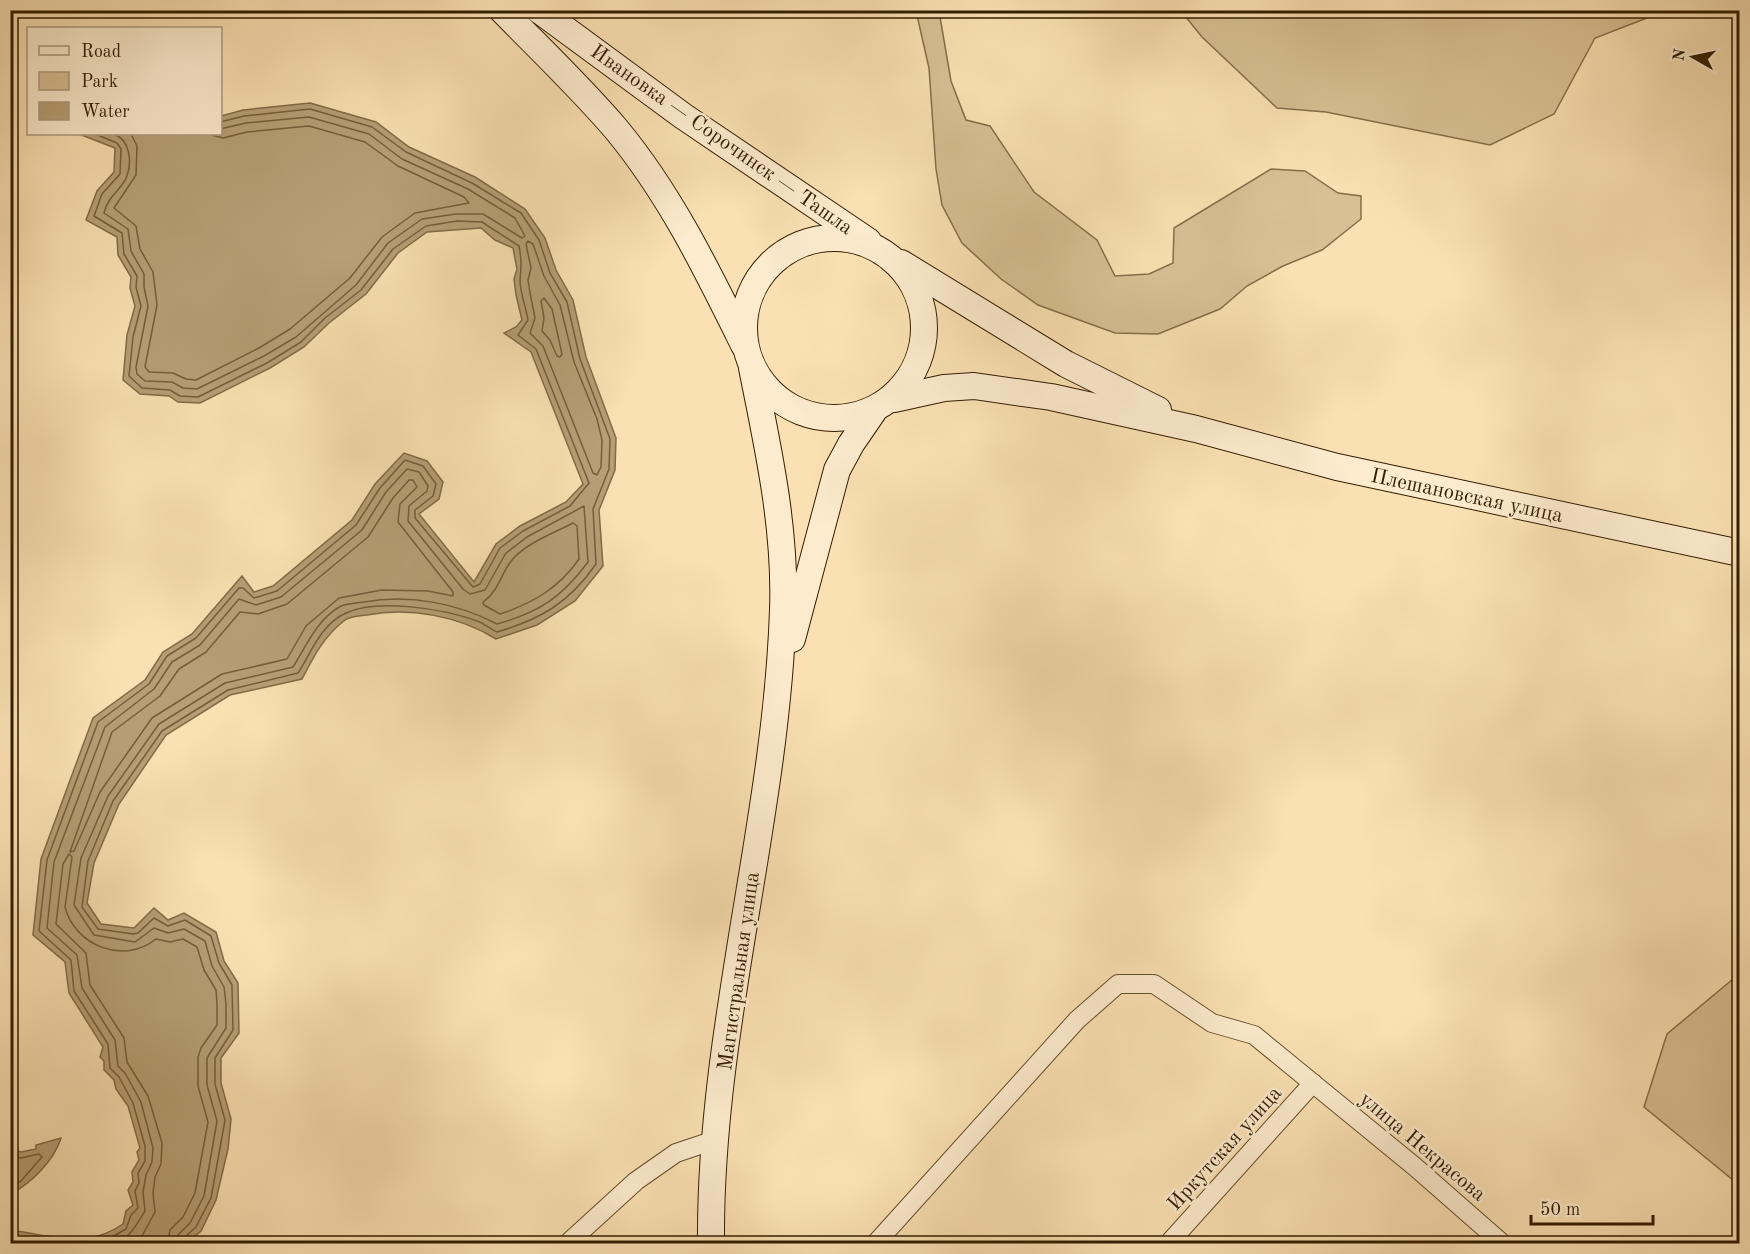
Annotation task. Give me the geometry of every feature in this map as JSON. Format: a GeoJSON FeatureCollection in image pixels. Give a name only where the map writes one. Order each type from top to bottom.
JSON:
{"type":"FeatureCollection","features":[{"type":"Feature","properties":{"kind":"main road","name":"Ивановка — Сорочинск — Ташла"},"geometry":{"type":"LineString","coordinates":[[501,10],[616,129],[658,186],[701,256],[748,357],[769,390],[787,404],[829,417],[851,417],[883,406],[908,378],[918,355],[923,330],[921,305],[912,282],[884,252],[683,116],[539,10]]}},
{"type":"Feature","properties":{"kind":"main road","name":"Ивановка — Сорочинск — Ташла"},"geometry":{"type":"LineString","coordinates":[[748,357],[746,318],[752,293],[763,273],[780,256],[801,244],[824,239],[848,240],[884,252]]}},
{"type":"Feature","properties":{"kind":"main road"},"geometry":{"type":"LineString","coordinates":[[884,252],[1066,364],[1196,429]]}},
{"type":"Feature","properties":{"kind":"main road","name":"Магистральная улица"},"geometry":{"type":"LineString","coordinates":[[711,1244],[711,1192],[715,1140],[777,700],[783,609],[783,557],[774,480],[748,357]]}},
{"type":"Feature","properties":{"kind":"main road"},"geometry":{"type":"LineString","coordinates":[[883,406],[945,388],[974,386],[1051,397],[1196,429]]}},
{"type":"Feature","properties":{"kind":"main road","name":"Магистральная улица"},"geometry":{"type":"LineString","coordinates":[[777,700],[825,505],[837,470],[883,406]]}},
{"type":"Feature","properties":{"kind":"main road","name":"Плешановская улица"},"geometry":{"type":"LineString","coordinates":[[1196,429],[1337,467],[1740,553]]}},
{"type":"Feature","properties":{"kind":"street","name":"улица Некрасова"},"geometry":{"type":"LineString","coordinates":[[875,1244],[1077,1020],[1118,984],[1154,984],[1212,1023],[1254,1035],[1503,1244]]}},
{"type":"Feature","properties":{"kind":"street","name":"Иркутская улица"},"geometry":{"type":"LineString","coordinates":[[1168,1244],[1313,1083]]}},
{"type":"Feature","properties":{"kind":"street"},"geometry":{"type":"LineString","coordinates":[[567,1244],[636,1181],[676,1153],[715,1140]]}},
{"type":"Feature","properties":{"kind":"green space"},"geometry":{"type":"Polygon","coordinates":[[[916,11],[939,11],[951,81],[966,120],[990,126],[1034,192],[1097,240],[1115,276],[1149,274],[1173,263],[1174,228],[1271,169],[1305,171],[1338,193],[1361,196],[1361,219],[1322,250],[1283,266],[1247,286],[1220,309],[1158,334],[1115,333],[1038,305],[1001,279],[962,243],[942,205],[936,169],[929,68],[916,11]]]}},
{"type":"Feature","properties":{"kind":"green space"},"geometry":{"type":"Polygon","coordinates":[[[1181,11],[1665,11],[1595,38],[1554,114],[1490,145],[1326,112],[1277,108],[1202,37],[1181,11]]]}},
{"type":"Feature","properties":{"kind":"green space"},"geometry":{"type":"Polygon","coordinates":[[[1739,974],[1739,1185],[1644,1107],[1667,1034],[1739,974]]]}},
{"type":"Feature","properties":{"kind":"water"},"geometry":{"type":"Polygon","coordinates":[[[310,103],[376,122],[409,147],[475,177],[525,209],[545,238],[556,270],[573,300],[586,357],[616,438],[615,470],[599,510],[603,566],[575,601],[537,625],[496,639],[466,624],[434,615],[400,612],[347,619],[325,640],[302,679],[230,695],[166,735],[119,804],[94,863],[87,903],[101,924],[134,928],[154,908],[168,920],[184,913],[216,932],[224,961],[238,983],[239,1033],[221,1058],[221,1083],[231,1119],[228,1149],[216,1200],[201,1231],[187,1243],[11,1243],[11,1231],[68,1239],[96,1237],[123,1224],[126,1211],[133,1205],[128,1190],[133,1182],[132,1172],[139,1160],[137,1152],[140,1148],[128,1106],[116,1089],[114,1080],[104,1070],[104,1061],[100,1057],[103,1047],[69,993],[65,962],[33,935],[41,859],[93,718],[145,680],[163,652],[192,634],[242,576],[254,592],[273,586],[352,520],[375,484],[404,453],[427,461],[443,482],[439,499],[419,514],[474,582],[496,544],[520,526],[566,502],[583,484],[531,352],[504,333],[516,327],[522,320],[514,279],[517,269],[513,248],[495,240],[481,228],[427,232],[398,253],[366,294],[329,323],[304,347],[270,368],[200,403],[178,402],[169,396],[140,394],[123,380],[127,335],[135,306],[130,288],[131,277],[118,255],[117,237],[86,220],[97,191],[114,172],[115,148],[82,135],[222,135],[222,116],[243,110],[310,103]]]}},
{"type":"Feature","properties":{"kind":"water"},"geometry":{"type":"Polygon","coordinates":[[[61,1138],[53,1155],[41,1170],[11,1194],[11,1149],[21,1152],[36,1149],[36,1145],[61,1138]]]}}]}
